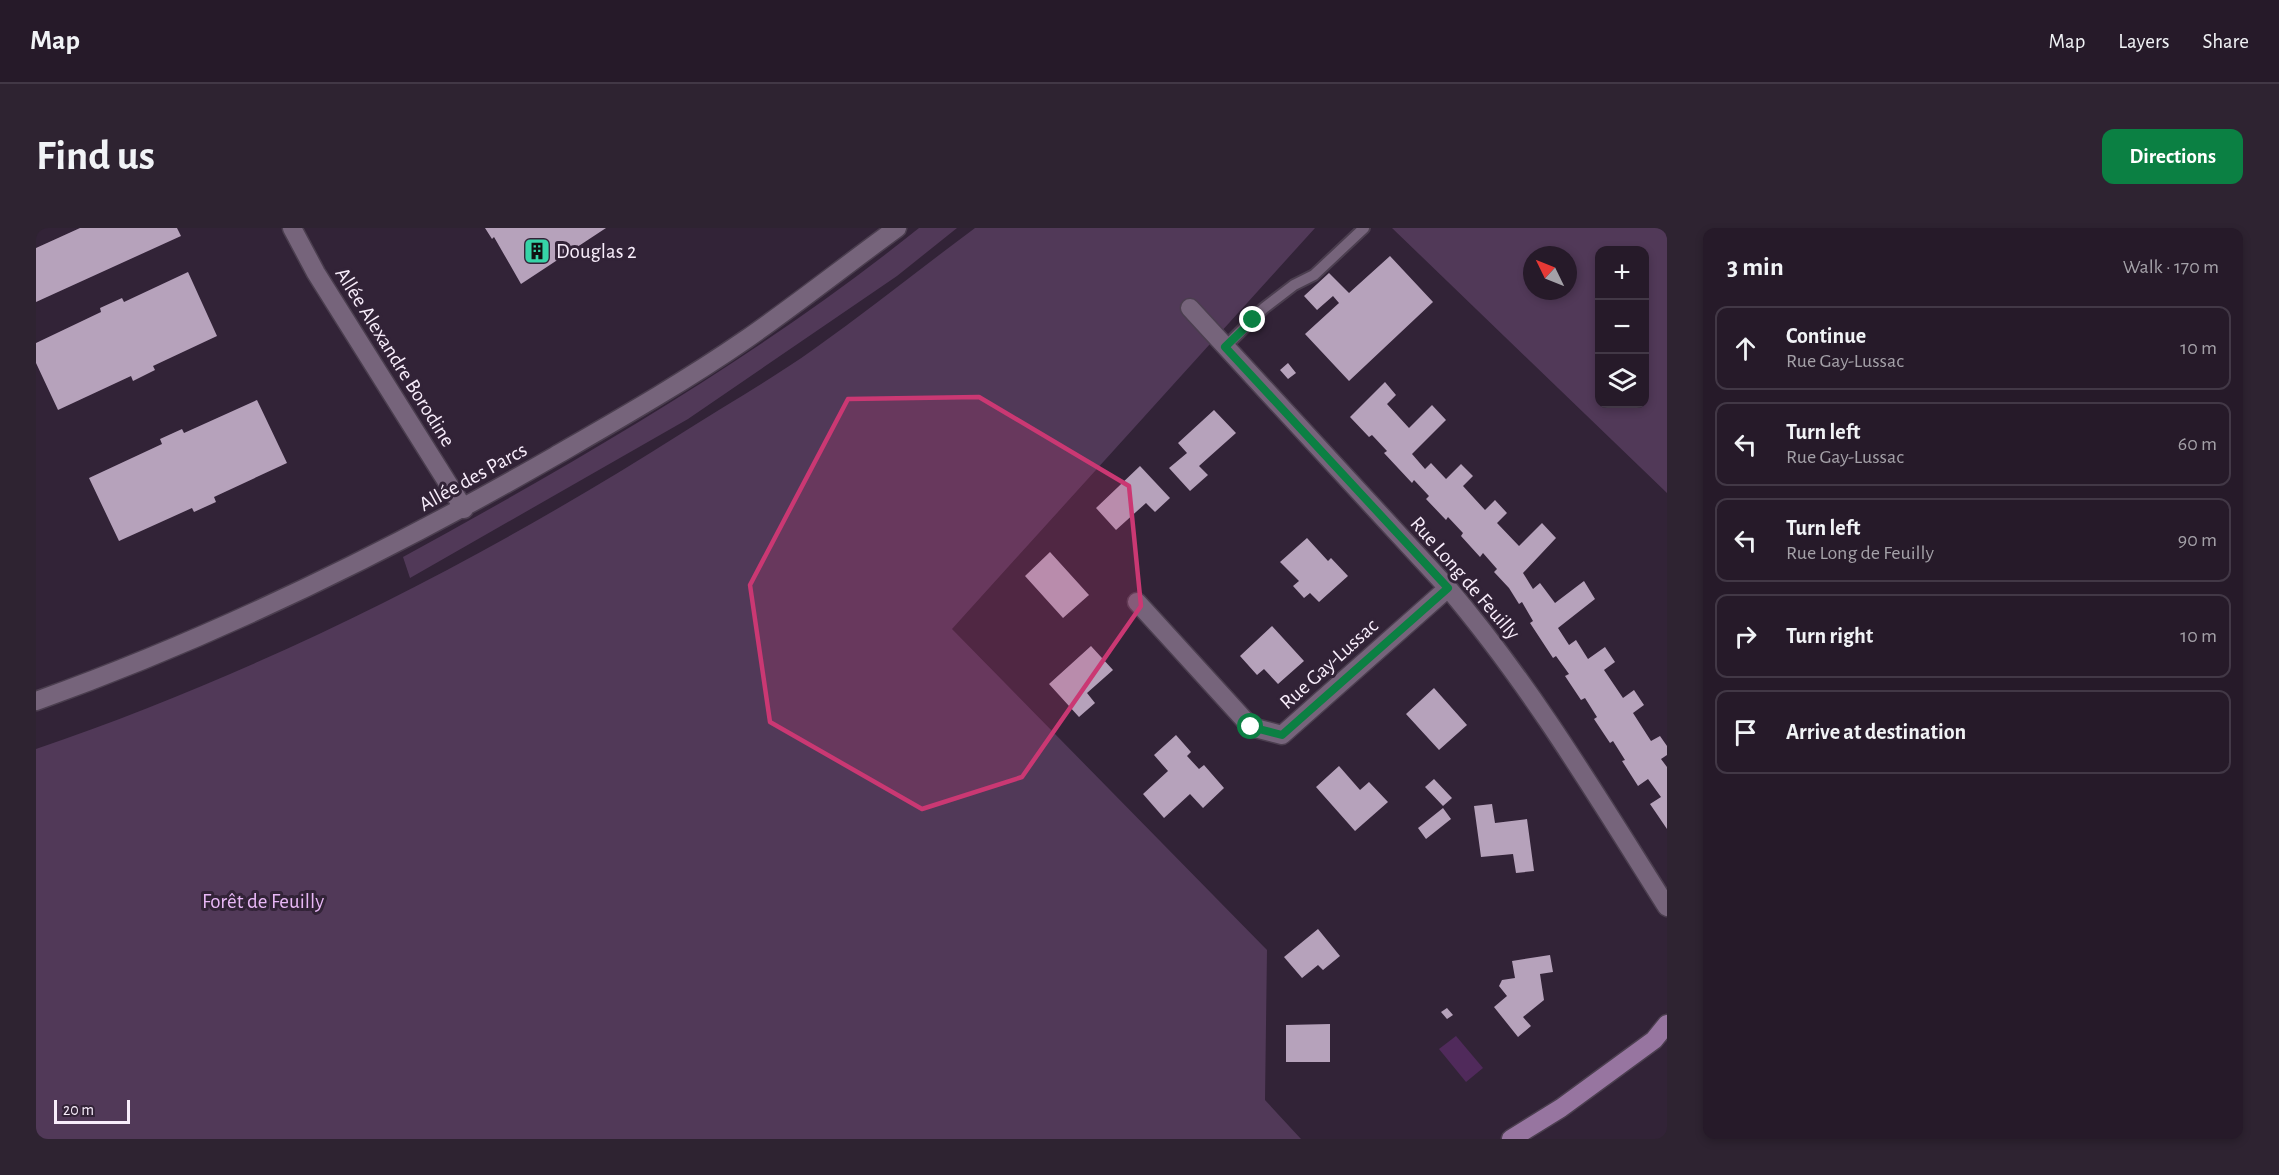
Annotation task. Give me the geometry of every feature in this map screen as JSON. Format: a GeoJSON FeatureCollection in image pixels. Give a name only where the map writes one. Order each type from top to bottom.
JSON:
{"type":"FeatureCollection","features":[{"type":"Feature","properties":{"kind":"street","name":"Allée Alexandre Borodine"},"geometry":{"type":"LineString","coordinates":[[292,228],[316,273],[464,509]]}},
{"type":"Feature","properties":{"kind":"street","name":"Allée des Parcs"},"geometry":{"type":"LineString","coordinates":[[36,701],[240,620],[390,548],[464,509],[604,428],[745,340],[897,228]]}},
{"type":"Feature","properties":{"kind":"street","name":"Rue Long de Feuilly"},"geometry":{"type":"LineString","coordinates":[[1190,308],[1448,588],[1521,680],[1667,907]]}},
{"type":"Feature","properties":{"kind":"street","name":"Rue Gay-Lussac"},"geometry":{"type":"LineString","coordinates":[[1137,602],[1251,727],[1282,735],[1448,588]]}},
{"type":"Feature","properties":{"kind":"street"},"geometry":{"type":"LineString","coordinates":[[1511,1139],[1561,1108],[1654,1040],[1667,1024]]}},
{"type":"Feature","properties":{"kind":"lane"},"geometry":{"type":"LineString","coordinates":[[1225,347],[1264,308],[1294,285],[1314,275],[1364,228]]}},
{"type":"Feature","properties":{"kind":"highlighted area"},"geometry":{"type":"Polygon","coordinates":[[[979,397],[1129,486],[1141,606],[1022,777],[922,809],[770,722],[750,585],[848,399],[979,397]]]}},
{"type":"Feature","properties":{"kind":"green space"},"geometry":{"type":"Polygon","coordinates":[[[919,228],[957,228],[897,276],[688,419],[410,578],[403,557],[536,483],[668,404],[797,319],[859,275],[919,228]]]}},
{"type":"Feature","properties":{"kind":"green space","name":"Forêt de Feuilly"},"geometry":{"type":"Polygon","coordinates":[[[975,228],[1315,228],[952,629],[1267,950],[1265,1100],[1301,1139],[36,1139],[36,749],[205,685],[287,649],[449,569],[527,526],[798,360],[975,228]]]}},
{"type":"Feature","properties":{"kind":"green space"},"geometry":{"type":"Polygon","coordinates":[[[1392,228],[1667,228],[1667,493],[1392,228]]]}},
{"type":"Feature","properties":{"kind":"shaded area"},"geometry":{"type":"Polygon","coordinates":[[[1456,1036],[1483,1068],[1466,1082],[1439,1049],[1456,1036]]]}},
{"type":"Feature","properties":{"kind":"building"},"geometry":{"type":"Polygon","coordinates":[[[80,228],[177,228],[181,236],[36,302],[36,248],[80,228]]]}},
{"type":"Feature","properties":{"kind":"building","name":"Douglas 2"},"geometry":{"type":"Polygon","coordinates":[[[485,228],[606,228],[521,284],[494,237],[492,239],[485,228]]]}},
{"type":"Feature","properties":{"kind":"building"},"geometry":{"type":"Polygon","coordinates":[[[1390,256],[1433,302],[1349,381],[1305,334],[1339,303],[1333,296],[1317,310],[1304,296],[1329,273],[1349,293],[1390,256]]]}},
{"type":"Feature","properties":{"kind":"building"},"geometry":{"type":"Polygon","coordinates":[[[188,272],[217,336],[153,366],[155,370],[133,381],[131,376],[58,410],[36,363],[36,343],[101,312],[100,308],[122,298],[124,302],[188,272]]]}},
{"type":"Feature","properties":{"kind":"building"},"geometry":{"type":"Polygon","coordinates":[[[1288,363],[1296,373],[1288,379],[1280,370],[1288,363]]]}},
{"type":"Feature","properties":{"kind":"building"},"geometry":{"type":"Polygon","coordinates":[[[1385,382],[1396,395],[1387,404],[1409,428],[1432,405],[1446,420],[1412,454],[1425,469],[1431,463],[1446,479],[1461,464],[1473,476],[1463,486],[1485,510],[1495,500],[1507,513],[1497,523],[1519,546],[1542,523],[1556,538],[1523,573],[1533,589],[1540,583],[1555,603],[1584,581],[1595,599],[1558,628],[1569,645],[1576,640],[1588,659],[1605,647],[1615,662],[1604,670],[1623,698],[1634,690],[1644,705],[1633,713],[1651,741],[1660,736],[1667,746],[1667,755],[1661,759],[1667,767],[1667,829],[1650,804],[1661,797],[1648,779],[1638,786],[1622,761],[1625,760],[1613,741],[1610,743],[1594,719],[1597,717],[1585,698],[1581,700],[1565,676],[1569,674],[1556,656],[1553,658],[1530,623],[1533,621],[1522,602],[1519,604],[1509,588],[1494,572],[1497,569],[1483,553],[1480,557],[1461,536],[1463,533],[1448,517],[1446,520],[1426,499],[1429,496],[1414,480],[1412,483],[1384,453],[1387,451],[1372,435],[1369,437],[1350,417],[1385,382]]]}},
{"type":"Feature","properties":{"kind":"building"},"geometry":{"type":"Polygon","coordinates":[[[257,400],[287,463],[214,497],[216,502],[194,512],[192,508],[119,541],[89,478],[162,444],[160,439],[182,429],[184,433],[257,400]]]}},
{"type":"Feature","properties":{"kind":"building"},"geometry":{"type":"Polygon","coordinates":[[[1214,410],[1236,433],[1199,466],[1208,475],[1190,491],[1169,468],[1187,453],[1178,443],[1214,410]]]}},
{"type":"Feature","properties":{"kind":"building"},"geometry":{"type":"Polygon","coordinates":[[[1140,466],[1170,498],[1155,512],[1146,503],[1116,530],[1096,508],[1140,466]]]}},
{"type":"Feature","properties":{"kind":"building"},"geometry":{"type":"Polygon","coordinates":[[[1307,538],[1328,561],[1331,558],[1348,576],[1319,602],[1310,593],[1304,598],[1293,586],[1299,581],[1280,562],[1307,538]]]}},
{"type":"Feature","properties":{"kind":"building"},"geometry":{"type":"Polygon","coordinates":[[[1050,552],[1089,595],[1063,618],[1025,576],[1050,552]]]}},
{"type":"Feature","properties":{"kind":"building"},"geometry":{"type":"Polygon","coordinates":[[[1272,626],[1304,661],[1278,684],[1264,669],[1257,675],[1240,656],[1272,626]]]}},
{"type":"Feature","properties":{"kind":"building"},"geometry":{"type":"Polygon","coordinates":[[[1091,646],[1113,670],[1087,693],[1095,703],[1079,717],[1049,684],[1091,646]]]}},
{"type":"Feature","properties":{"kind":"building"},"geometry":{"type":"Polygon","coordinates":[[[1434,688],[1467,725],[1439,750],[1406,714],[1434,688]]]}},
{"type":"Feature","properties":{"kind":"building"},"geometry":{"type":"Polygon","coordinates":[[[1176,735],[1191,752],[1187,756],[1199,769],[1204,765],[1224,788],[1203,808],[1190,794],[1164,818],[1143,794],[1168,771],[1154,755],[1176,735]]]}},
{"type":"Feature","properties":{"kind":"building"},"geometry":{"type":"Polygon","coordinates":[[[1339,766],[1360,790],[1369,782],[1388,802],[1355,831],[1316,787],[1339,766]]]}},
{"type":"Feature","properties":{"kind":"building"},"geometry":{"type":"Polygon","coordinates":[[[1434,779],[1452,798],[1443,806],[1425,787],[1434,779]]]}},
{"type":"Feature","properties":{"kind":"building"},"geometry":{"type":"Polygon","coordinates":[[[1492,804],[1495,823],[1527,819],[1534,871],[1516,873],[1513,854],[1481,857],[1474,806],[1492,804]]]}},
{"type":"Feature","properties":{"kind":"building"},"geometry":{"type":"Polygon","coordinates":[[[1443,808],[1451,819],[1426,839],[1418,828],[1443,808]]]}},
{"type":"Feature","properties":{"kind":"building"},"geometry":{"type":"Polygon","coordinates":[[[1318,929],[1340,956],[1323,970],[1318,965],[1302,978],[1284,957],[1318,929]]]}},
{"type":"Feature","properties":{"kind":"building"},"geometry":{"type":"Polygon","coordinates":[[[1550,955],[1553,972],[1540,974],[1544,1000],[1523,1017],[1531,1026],[1518,1037],[1494,1007],[1507,996],[1499,986],[1502,980],[1515,978],[1512,961],[1550,955]]]}},
{"type":"Feature","properties":{"kind":"building"},"geometry":{"type":"Polygon","coordinates":[[[1447,1008],[1453,1015],[1447,1019],[1441,1012],[1447,1008]]]}},
{"type":"Feature","properties":{"kind":"building"},"geometry":{"type":"Polygon","coordinates":[[[1330,1024],[1330,1062],[1286,1062],[1286,1025],[1330,1024]]]}},
{"type":"Feature","properties":{"kind":"place","name":"Douglas 2"},"geometry":{"type":"Point","coordinates":[537,251]}},
{"type":"Feature","properties":{"kind":"route"},"geometry":{"type":"LineString","coordinates":[[1251,727],[1282,735],[1448,588],[1225,347],[1253,320]]}}]}
